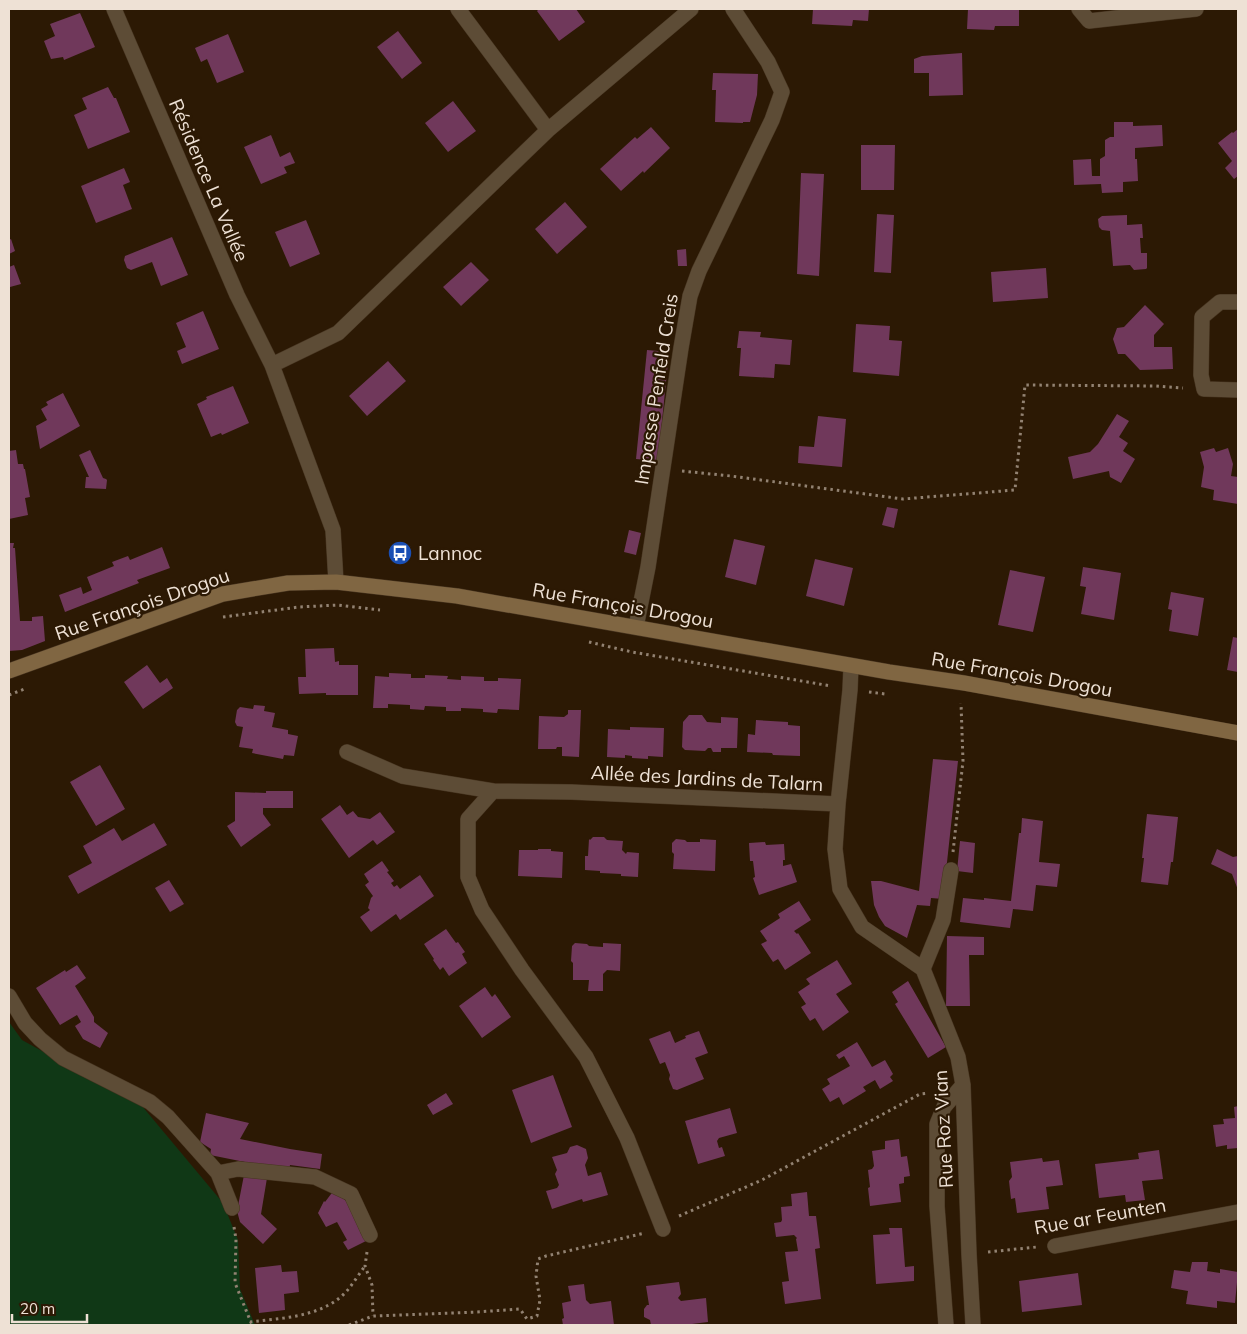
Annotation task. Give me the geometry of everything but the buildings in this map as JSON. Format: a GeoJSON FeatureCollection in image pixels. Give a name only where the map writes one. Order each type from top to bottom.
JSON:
{"type":"FeatureCollection","features":[{"type":"Feature","properties":{"kind":"street","name":"Résidence La Vallée"},"geometry":{"type":"LineString","coordinates":[[114,9],[237,295],[272,365],[333,530],[336,582]]}},
{"type":"Feature","properties":{"kind":"street"},"geometry":{"type":"LineString","coordinates":[[458,9],[548,130]]}},
{"type":"Feature","properties":{"kind":"street"},"geometry":{"type":"LineString","coordinates":[[272,365],[338,333],[548,130],[691,9]]}},
{"type":"Feature","properties":{"kind":"street","name":"Impasse Penfeld Creis"},"geometry":{"type":"LineString","coordinates":[[636,627],[648,567],[690,296],[699,272],[772,120],[782,92],[768,62],[733,9]]}},
{"type":"Feature","properties":{"kind":"street"},"geometry":{"type":"LineString","coordinates":[[1079,9],[1089,21],[1196,9]]}},
{"type":"Feature","properties":{"kind":"street"},"geometry":{"type":"LineString","coordinates":[[1238,302],[1220,302],[1202,317],[1201,375],[1204,389],[1238,390]]}},
{"type":"Feature","properties":{"kind":"street","name":"Rue François Drogou"},"geometry":{"type":"LineString","coordinates":[[9,672],[223,594],[288,583],[336,582],[457,596],[851,666],[964,683],[1238,733]]}},
{"type":"Feature","properties":{"kind":"street","name":"Allée des Jardins de Talarn"},"geometry":{"type":"LineString","coordinates":[[347,752],[402,776],[494,791],[571,792],[838,804],[851,666]]}},
{"type":"Feature","properties":{"kind":"street"},"geometry":{"type":"LineString","coordinates":[[494,791],[468,819],[468,877],[482,910],[522,970],[586,1057],[627,1138],[662,1226]]}},
{"type":"Feature","properties":{"kind":"street"},"geometry":{"type":"LineString","coordinates":[[838,804],[835,849],[840,889],[862,927],[923,969],[943,920],[951,870]]}},
{"type":"Feature","properties":{"kind":"street","name":"Rue Roz Vian"},"geometry":{"type":"LineString","coordinates":[[923,969],[958,1057],[963,1085],[972,1325]]}},
{"type":"Feature","properties":{"kind":"street"},"geometry":{"type":"LineString","coordinates":[[9,996],[25,1023],[40,1039],[63,1058],[150,1102],[168,1117],[218,1173],[232,1208]]}},
{"type":"Feature","properties":{"kind":"street"},"geometry":{"type":"LineString","coordinates":[[946,1325],[937,1206],[937,1124],[944,1107],[963,1085]]}},
{"type":"Feature","properties":{"kind":"street"},"geometry":{"type":"LineString","coordinates":[[218,1173],[238,1169],[315,1177],[351,1194],[370,1234]]}},
{"type":"Feature","properties":{"kind":"street","name":"Rue ar Feunten"},"geometry":{"type":"LineString","coordinates":[[1055,1246],[1238,1212]]}},
{"type":"Feature","properties":{"kind":"path"},"geometry":{"type":"LineString","coordinates":[[663,469],[731,476],[902,499],[1015,490],[1025,385],[1156,386],[1204,389]]}},
{"type":"Feature","properties":{"kind":"path"},"geometry":{"type":"LineString","coordinates":[[220,618],[299,606],[338,606],[386,610]]}},
{"type":"Feature","properties":{"kind":"path"},"geometry":{"type":"LineString","coordinates":[[585,641],[632,652],[850,690]]}},
{"type":"Feature","properties":{"kind":"path"},"geometry":{"type":"LineString","coordinates":[[9,695],[35,685]]}},
{"type":"Feature","properties":{"kind":"path"},"geometry":{"type":"LineString","coordinates":[[951,870],[963,761],[961,703]]}},
{"type":"Feature","properties":{"kind":"path"},"geometry":{"type":"LineString","coordinates":[[349,1325],[373,1316],[520,1309],[527,1318],[537,1316],[540,1300],[536,1276],[538,1259],[662,1226],[762,1180],[920,1094],[963,1085]]}},
{"type":"Feature","properties":{"kind":"path"},"geometry":{"type":"LineString","coordinates":[[232,1208],[236,1239],[235,1283],[251,1324],[293,1317],[327,1308],[346,1292],[365,1266],[370,1234]]}},
{"type":"Feature","properties":{"kind":"path","name":"Rue ar Feunten"},"geometry":{"type":"LineString","coordinates":[[969,1254],[1055,1246]]}},
{"type":"Feature","properties":{"kind":"path"},"geometry":{"type":"LineString","coordinates":[[365,1266],[372,1285],[373,1316]]}},
{"type":"Feature","properties":{"kind":"green space"},"geometry":{"type":"Polygon","coordinates":[[[9,1022],[22,1040],[142,1106],[223,1203],[238,1240],[240,1289],[255,1325],[9,1325],[9,1022]]]}},
{"type":"Feature","properties":{"kind":"place","name":"Lannoc"},"geometry":{"type":"Point","coordinates":[400,553]}}]}
